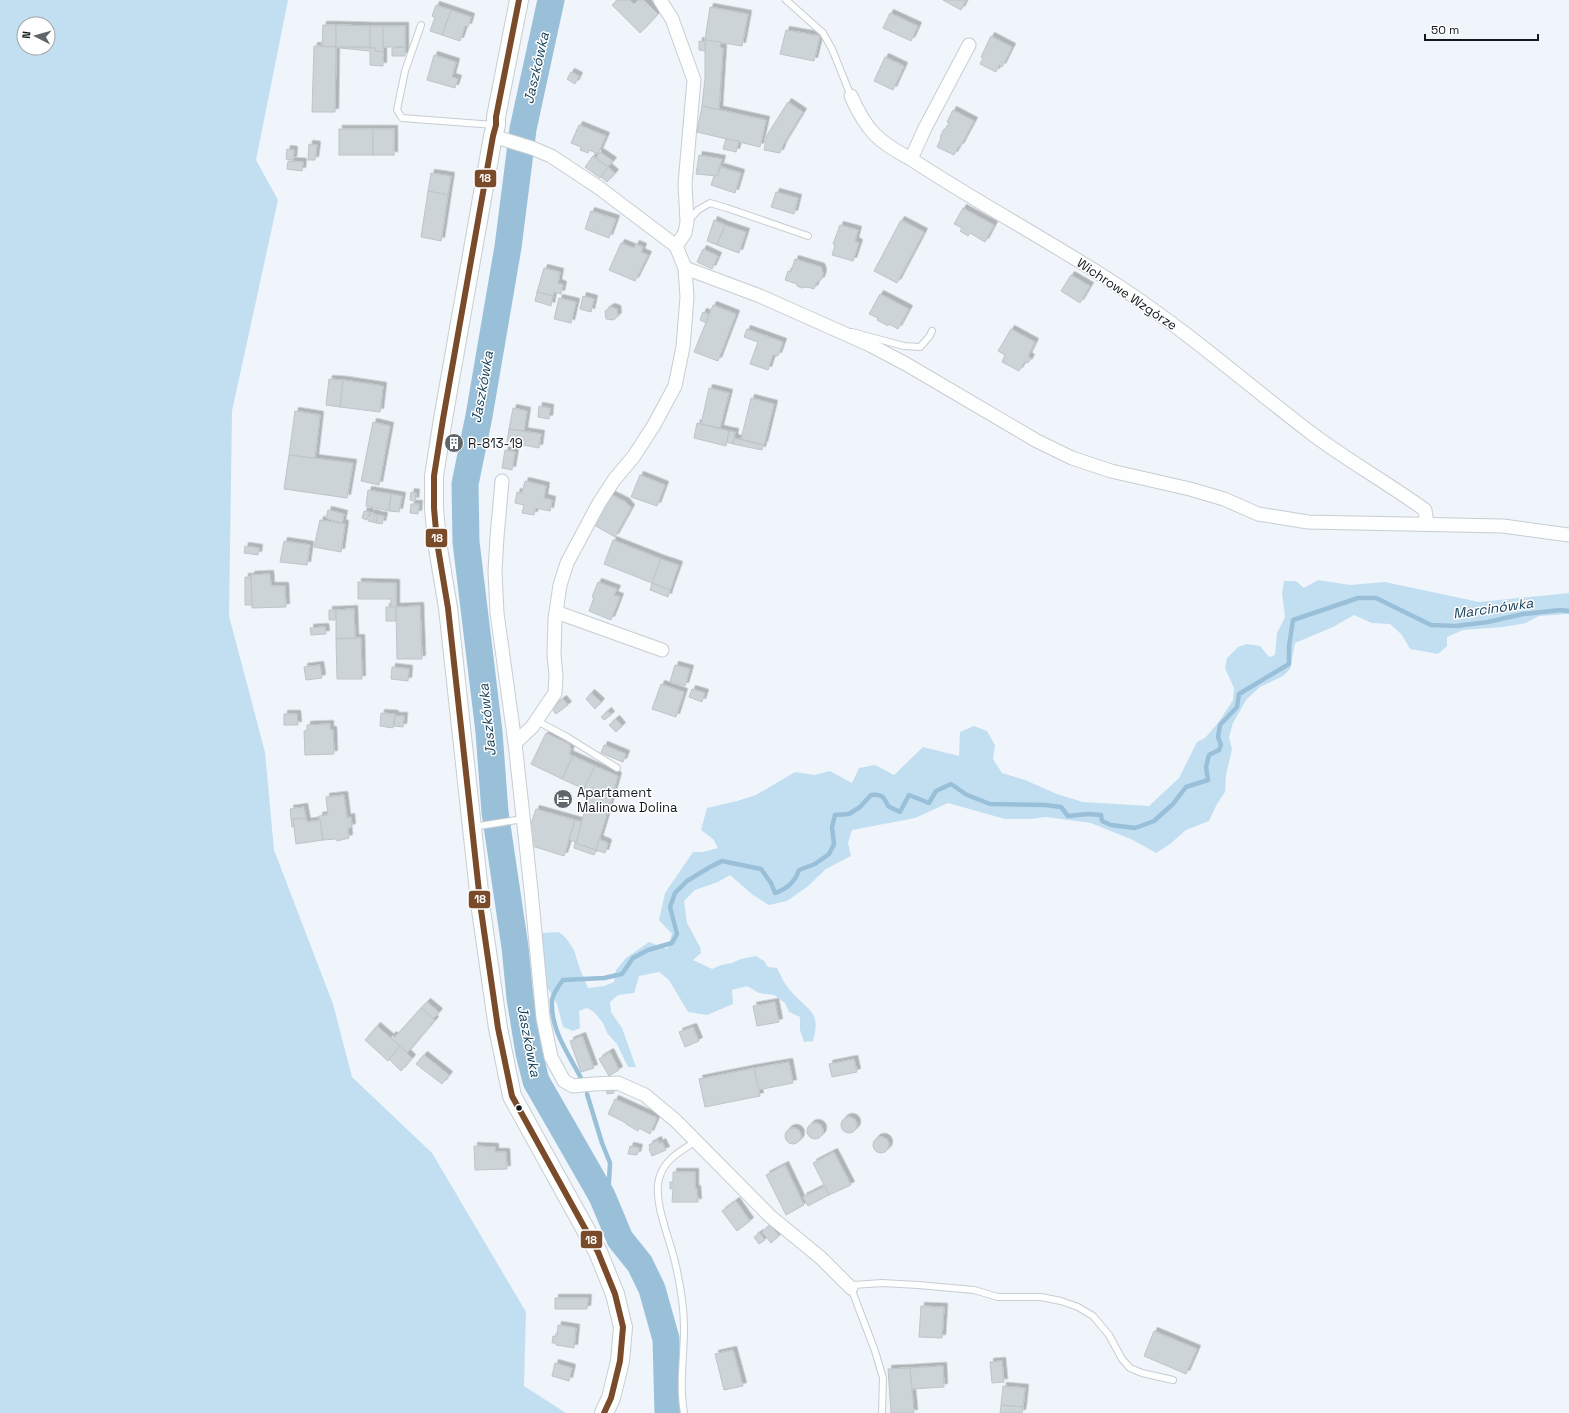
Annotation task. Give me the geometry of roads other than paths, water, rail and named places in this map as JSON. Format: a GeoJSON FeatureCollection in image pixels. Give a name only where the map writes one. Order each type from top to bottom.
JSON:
{"type":"FeatureCollection","features":[{"type":"Feature","properties":{"kind":"street"},"geometry":{"type":"LineString","coordinates":[[518,0],[444,411],[434,476],[434,508],[437,542],[448,608],[478,826],[481,910],[498,1028],[512,1096],[598,1252],[615,1294],[623,1327],[620,1361],[611,1398],[604,1413]]}},
{"type":"Feature","properties":{"kind":"street"},"geometry":{"type":"LineString","coordinates":[[660,0],[672,18],[694,80],[685,184],[687,222],[685,233],[676,246]]}},
{"type":"Feature","properties":{"kind":"street"},"geometry":{"type":"LineString","coordinates":[[911,159],[925,128],[969,45]]}},
{"type":"Feature","properties":{"kind":"street","name":"Wichrowe Wzgórze"},"geometry":{"type":"LineString","coordinates":[[851,96],[867,127],[893,150],[911,159],[1119,286],[1184,332],[1313,434],[1425,510],[1427,524]]}},
{"type":"Feature","properties":{"kind":"street"},"geometry":{"type":"LineString","coordinates":[[494,130],[511,141],[551,156],[598,187],[676,246],[685,268],[687,297],[683,347],[675,386],[654,425],[634,456],[614,480],[599,503],[567,563],[560,584],[556,612],[554,654],[556,676],[555,693],[537,721],[515,743]]}},
{"type":"Feature","properties":{"kind":"street"},"geometry":{"type":"LineString","coordinates":[[685,268],[760,296],[836,329],[906,364],[1037,441],[1072,458],[1111,471],[1190,489],[1224,499],[1258,514],[1308,522],[1503,526],[1569,535]]}},
{"type":"Feature","properties":{"kind":"street"},"geometry":{"type":"LineString","coordinates":[[502,481],[497,537],[497,613],[515,743],[516,820],[531,890],[543,1018],[551,1057],[556,1069],[564,1081],[572,1086],[618,1083],[645,1095],[676,1121],[771,1217],[821,1258],[851,1288]]}},
{"type":"Feature","properties":{"kind":"street"},"geometry":{"type":"LineString","coordinates":[[556,612],[662,650]]}},
{"type":"Feature","properties":{"kind":"lane"},"geometry":{"type":"LineString","coordinates":[[786,0],[822,33],[832,49],[851,96]]}},
{"type":"Feature","properties":{"kind":"lane"},"geometry":{"type":"LineString","coordinates":[[421,25],[405,71],[398,110],[402,118],[494,130]]}},
{"type":"Feature","properties":{"kind":"lane"},"geometry":{"type":"LineString","coordinates":[[687,222],[698,210],[710,203],[808,236]]}},
{"type":"Feature","properties":{"kind":"lane"},"geometry":{"type":"LineString","coordinates":[[836,329],[860,333],[904,346],[920,347],[932,331]]}},
{"type":"Feature","properties":{"kind":"lane"},"geometry":{"type":"LineString","coordinates":[[537,721],[617,768]]}},
{"type":"Feature","properties":{"kind":"lane"},"geometry":{"type":"LineString","coordinates":[[478,826],[516,820]]}},
{"type":"Feature","properties":{"kind":"lane"},"geometry":{"type":"LineString","coordinates":[[684,1413],[682,1401],[684,1329],[682,1305],[675,1262],[658,1195],[659,1180],[667,1161],[696,1141]]}},
{"type":"Feature","properties":{"kind":"lane"},"geometry":{"type":"LineString","coordinates":[[882,1413],[883,1378],[873,1344],[851,1288],[853,1286],[882,1283],[918,1285],[974,1290],[998,1297],[1041,1297],[1061,1301],[1078,1307],[1093,1316],[1109,1335],[1122,1359],[1130,1368],[1142,1373],[1173,1380]]}},
{"type":"Feature","properties":{"kind":"waterway","name":"Jaszkówka"},"geometry":{"type":"LineString","coordinates":[[551,0],[523,129],[508,247],[479,416],[465,484],[466,542],[489,732],[495,812],[515,947],[520,998],[529,1053],[536,1081],[602,1196],[620,1239],[640,1264],[652,1289],[666,1339],[668,1413]]}},
{"type":"Feature","properties":{"kind":"waterway","name":"Marcinówka"},"geometry":{"type":"LineString","coordinates":[[581,1078],[561,1040],[554,1021],[552,1000],[556,990],[563,980],[604,978],[622,974],[633,958],[648,950],[672,943],[677,934],[670,907],[675,893],[687,881],[722,861],[761,869],[771,883],[775,893],[790,884],[799,870],[815,864],[829,854],[834,844],[832,827],[835,815],[849,814],[860,807],[871,795],[882,796],[888,806],[900,812],[909,795],[929,803],[936,791],[951,784],[967,795],[990,804],[1045,805],[1061,807],[1068,816],[1088,814],[1101,815],[1102,821],[1111,825],[1135,828],[1154,821],[1173,804],[1186,787],[1208,780],[1206,767],[1209,755],[1219,750],[1221,745],[1218,737],[1220,725],[1237,707],[1239,694],[1289,664],[1289,646],[1293,620],[1358,598],[1376,598],[1431,625],[1456,626],[1488,622],[1523,614],[1561,610],[1569,611]]}},
{"type":"Feature","properties":{"kind":"waterway","name":"Marcinówka"},"geometry":{"type":"LineString","coordinates":[[587,1094],[602,1143],[610,1163],[609,1182],[604,1201]]}},
{"type":"Feature","properties":{"kind":"place","name":"R-813-19"},"geometry":{"type":"Point","coordinates":[454,443]}},
{"type":"Feature","properties":{"kind":"place","name":"Apartament Malinowa Dolina"},"geometry":{"type":"Point","coordinates":[563,799]}}]}
